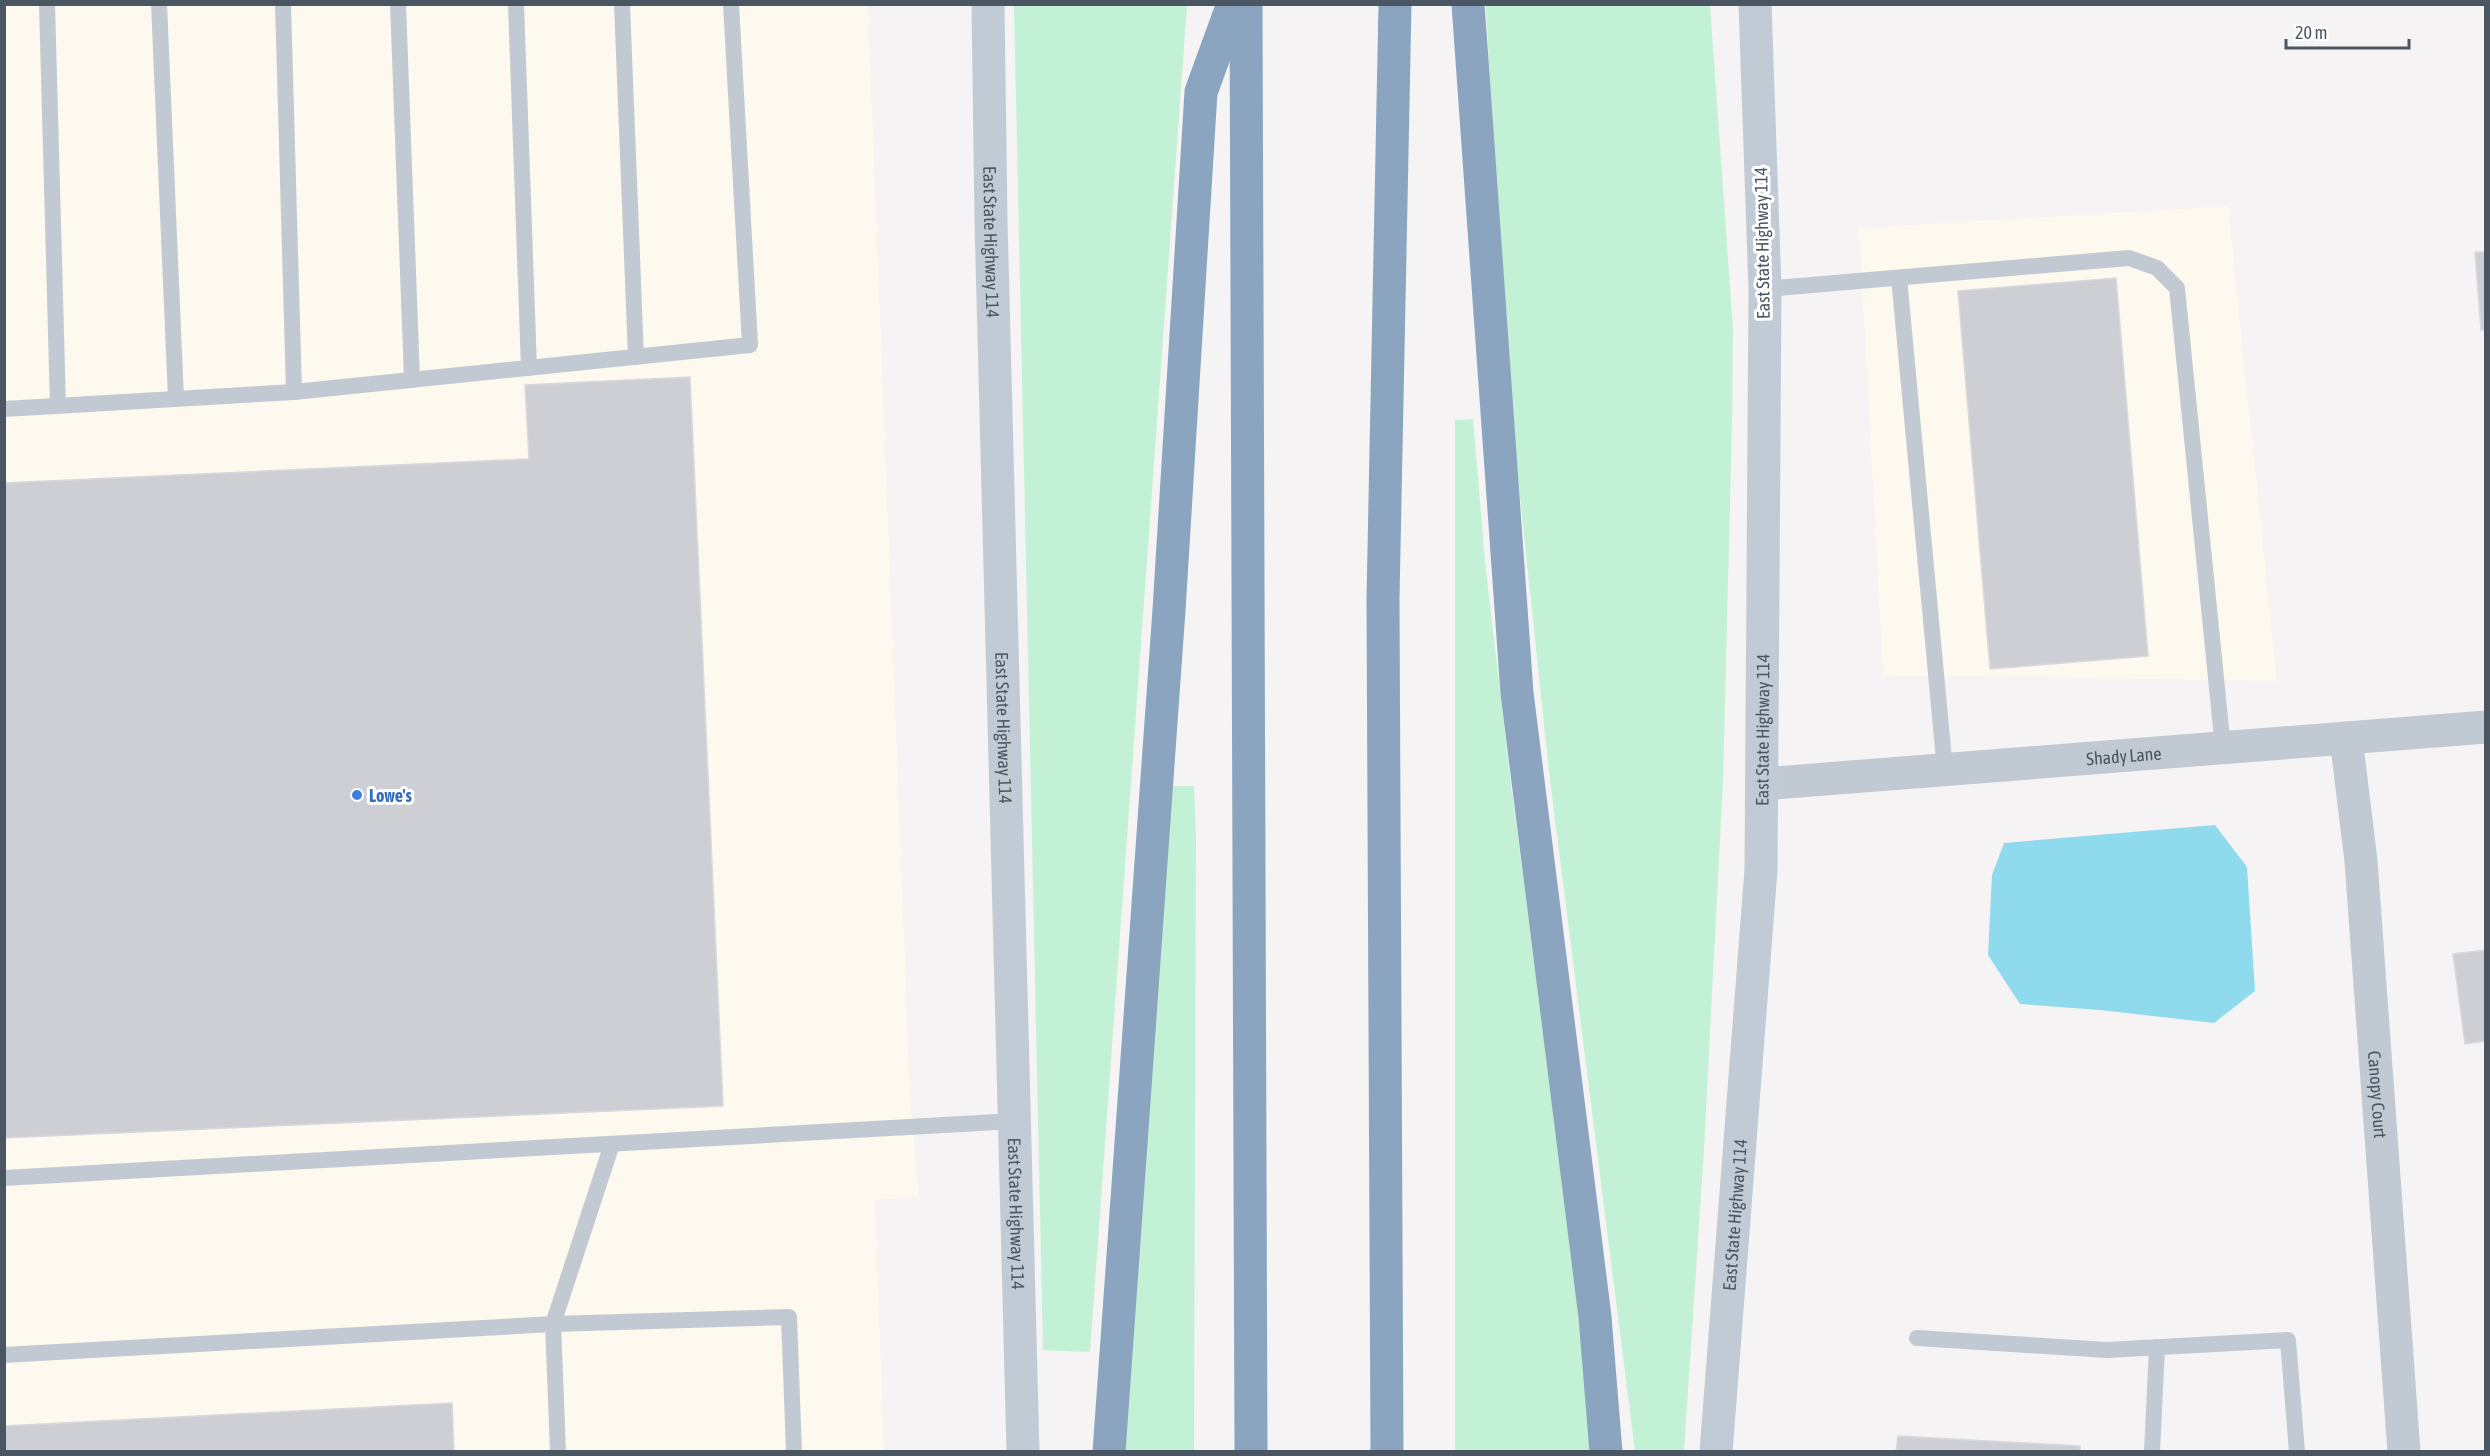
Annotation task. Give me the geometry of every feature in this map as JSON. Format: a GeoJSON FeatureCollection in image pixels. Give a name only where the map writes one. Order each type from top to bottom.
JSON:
{"type":"FeatureCollection","features":[{"type":"Feature","properties":{"kind":"highway"},"geometry":{"type":"LineString","coordinates":[[1109,1452],[1169,610],[1201,92],[1233,4]]}},
{"type":"Feature","properties":{"kind":"highway"},"geometry":{"type":"LineString","coordinates":[[1246,4],[1251,1452]]}},
{"type":"Feature","properties":{"kind":"highway"},"geometry":{"type":"LineString","coordinates":[[1387,1452],[1383,599],[1395,4]]}},
{"type":"Feature","properties":{"kind":"highway"},"geometry":{"type":"LineString","coordinates":[[1468,4],[1517,693],[1595,1317],[1606,1452]]}},
{"type":"Feature","properties":{"kind":"main road","name":"East State Highway 114"},"geometry":{"type":"LineString","coordinates":[[988,4],[991,221],[1023,1452]]}},
{"type":"Feature","properties":{"kind":"main road","name":"East State Highway 114"},"geometry":{"type":"LineString","coordinates":[[1716,1452],[1761,870],[1765,289],[1755,4]]}},
{"type":"Feature","properties":{"kind":"street","name":"Shady Lane"},"geometry":{"type":"LineString","coordinates":[[1762,784],[2486,727]]}},
{"type":"Feature","properties":{"kind":"street","name":"Canopy Court"},"geometry":{"type":"LineString","coordinates":[[2346,738],[2361,861],[2404,1452]]}},
{"type":"Feature","properties":{"kind":"lane"},"geometry":{"type":"LineString","coordinates":[[47,4],[58,406]]}},
{"type":"Feature","properties":{"kind":"lane"},"geometry":{"type":"LineString","coordinates":[[159,4],[176,399]]}},
{"type":"Feature","properties":{"kind":"lane"},"geometry":{"type":"LineString","coordinates":[[283,4],[294,392]]}},
{"type":"Feature","properties":{"kind":"lane"},"geometry":{"type":"LineString","coordinates":[[398,4],[412,380]]}},
{"type":"Feature","properties":{"kind":"lane"},"geometry":{"type":"LineString","coordinates":[[516,4],[529,368]]}},
{"type":"Feature","properties":{"kind":"lane"},"geometry":{"type":"LineString","coordinates":[[622,4],[636,357]]}},
{"type":"Feature","properties":{"kind":"lane"},"geometry":{"type":"LineString","coordinates":[[4,409],[294,392],[750,345],[731,4]]}},
{"type":"Feature","properties":{"kind":"lane"},"geometry":{"type":"LineString","coordinates":[[1765,289],[2129,258],[2157,268],[2176,288],[2223,748]]}},
{"type":"Feature","properties":{"kind":"lane"},"geometry":{"type":"LineString","coordinates":[[1899,278],[1945,770]]}},
{"type":"Feature","properties":{"kind":"lane"},"geometry":{"type":"LineString","coordinates":[[4,1178],[1015,1121]]}},
{"type":"Feature","properties":{"kind":"lane"},"geometry":{"type":"LineString","coordinates":[[558,1452],[553,1324],[612,1144]]}},
{"type":"Feature","properties":{"kind":"lane"},"geometry":{"type":"LineString","coordinates":[[4,1355],[553,1324],[789,1317],[794,1452]]}},
{"type":"Feature","properties":{"kind":"lane"},"geometry":{"type":"LineString","coordinates":[[1917,1338],[2107,1350],[2288,1340],[2296,1452]]}},
{"type":"Feature","properties":{"kind":"lane"},"geometry":{"type":"LineString","coordinates":[[2152,1452],[2157,1347]]}},
{"type":"Feature","properties":{"kind":"shaded area"},"geometry":{"type":"Polygon","coordinates":[[[5,5],[868,5],[910,1091],[919,1197],[875,1200],[884,1451],[5,1452],[5,5]]]}},
{"type":"Feature","properties":{"kind":"shaded area"},"geometry":{"type":"Polygon","coordinates":[[[2228,206],[2277,681],[1883,675],[1859,228],[2228,206]]]}},
{"type":"Feature","properties":{"kind":"green space"},"geometry":{"type":"Polygon","coordinates":[[[1014,5],[1187,5],[1090,1352],[1043,1350],[1014,5]]]}},
{"type":"Feature","properties":{"kind":"green space"},"geometry":{"type":"Polygon","coordinates":[[[1486,5],[1710,5],[1733,330],[1732,424],[1723,781],[1704,1149],[1684,1451],[1635,1451],[1549,772],[1503,334],[1486,5]]]}},
{"type":"Feature","properties":{"kind":"green space"},"geometry":{"type":"Polygon","coordinates":[[[1473,419],[1485,562],[1511,785],[1598,1451],[1455,1451],[1455,420],[1473,419]]]}},
{"type":"Feature","properties":{"kind":"green space"},"geometry":{"type":"Polygon","coordinates":[[[1172,786],[1194,786],[1196,836],[1194,1451],[1122,1452],[1172,786]]]}},
{"type":"Feature","properties":{"kind":"water"},"geometry":{"type":"Polygon","coordinates":[[[2215,825],[2247,867],[2255,991],[2214,1023],[2100,1010],[2020,1004],[1988,955],[1992,875],[2004,843],[2215,825]]]}},
{"type":"Feature","properties":{"kind":"building"},"geometry":{"type":"Polygon","coordinates":[[[2475,252],[2486,252],[2486,330],[2481,330],[2475,252]]]}},
{"type":"Feature","properties":{"kind":"building"},"geometry":{"type":"Polygon","coordinates":[[[2116,278],[2148,656],[1990,669],[1958,291],[2116,278]]]}},
{"type":"Feature","properties":{"kind":"building","name":"Lowe's"},"geometry":{"type":"Polygon","coordinates":[[[690,377],[723,1106],[4,1138],[4,483],[529,459],[525,385],[690,377]]]}},
{"type":"Feature","properties":{"kind":"building"},"geometry":{"type":"Polygon","coordinates":[[[2486,950],[2486,1041],[2465,1044],[2453,954],[2486,950]]]}},
{"type":"Feature","properties":{"kind":"building"},"geometry":{"type":"Polygon","coordinates":[[[452,1403],[454,1452],[4,1452],[4,1426],[452,1403]]]}},
{"type":"Feature","properties":{"kind":"building"},"geometry":{"type":"Polygon","coordinates":[[[1898,1436],[2080,1446],[2080,1452],[1896,1452],[1898,1436]]]}},
{"type":"Feature","properties":{"kind":"place","name":"Lowe's"},"geometry":{"type":"Point","coordinates":[357,795]}}]}
